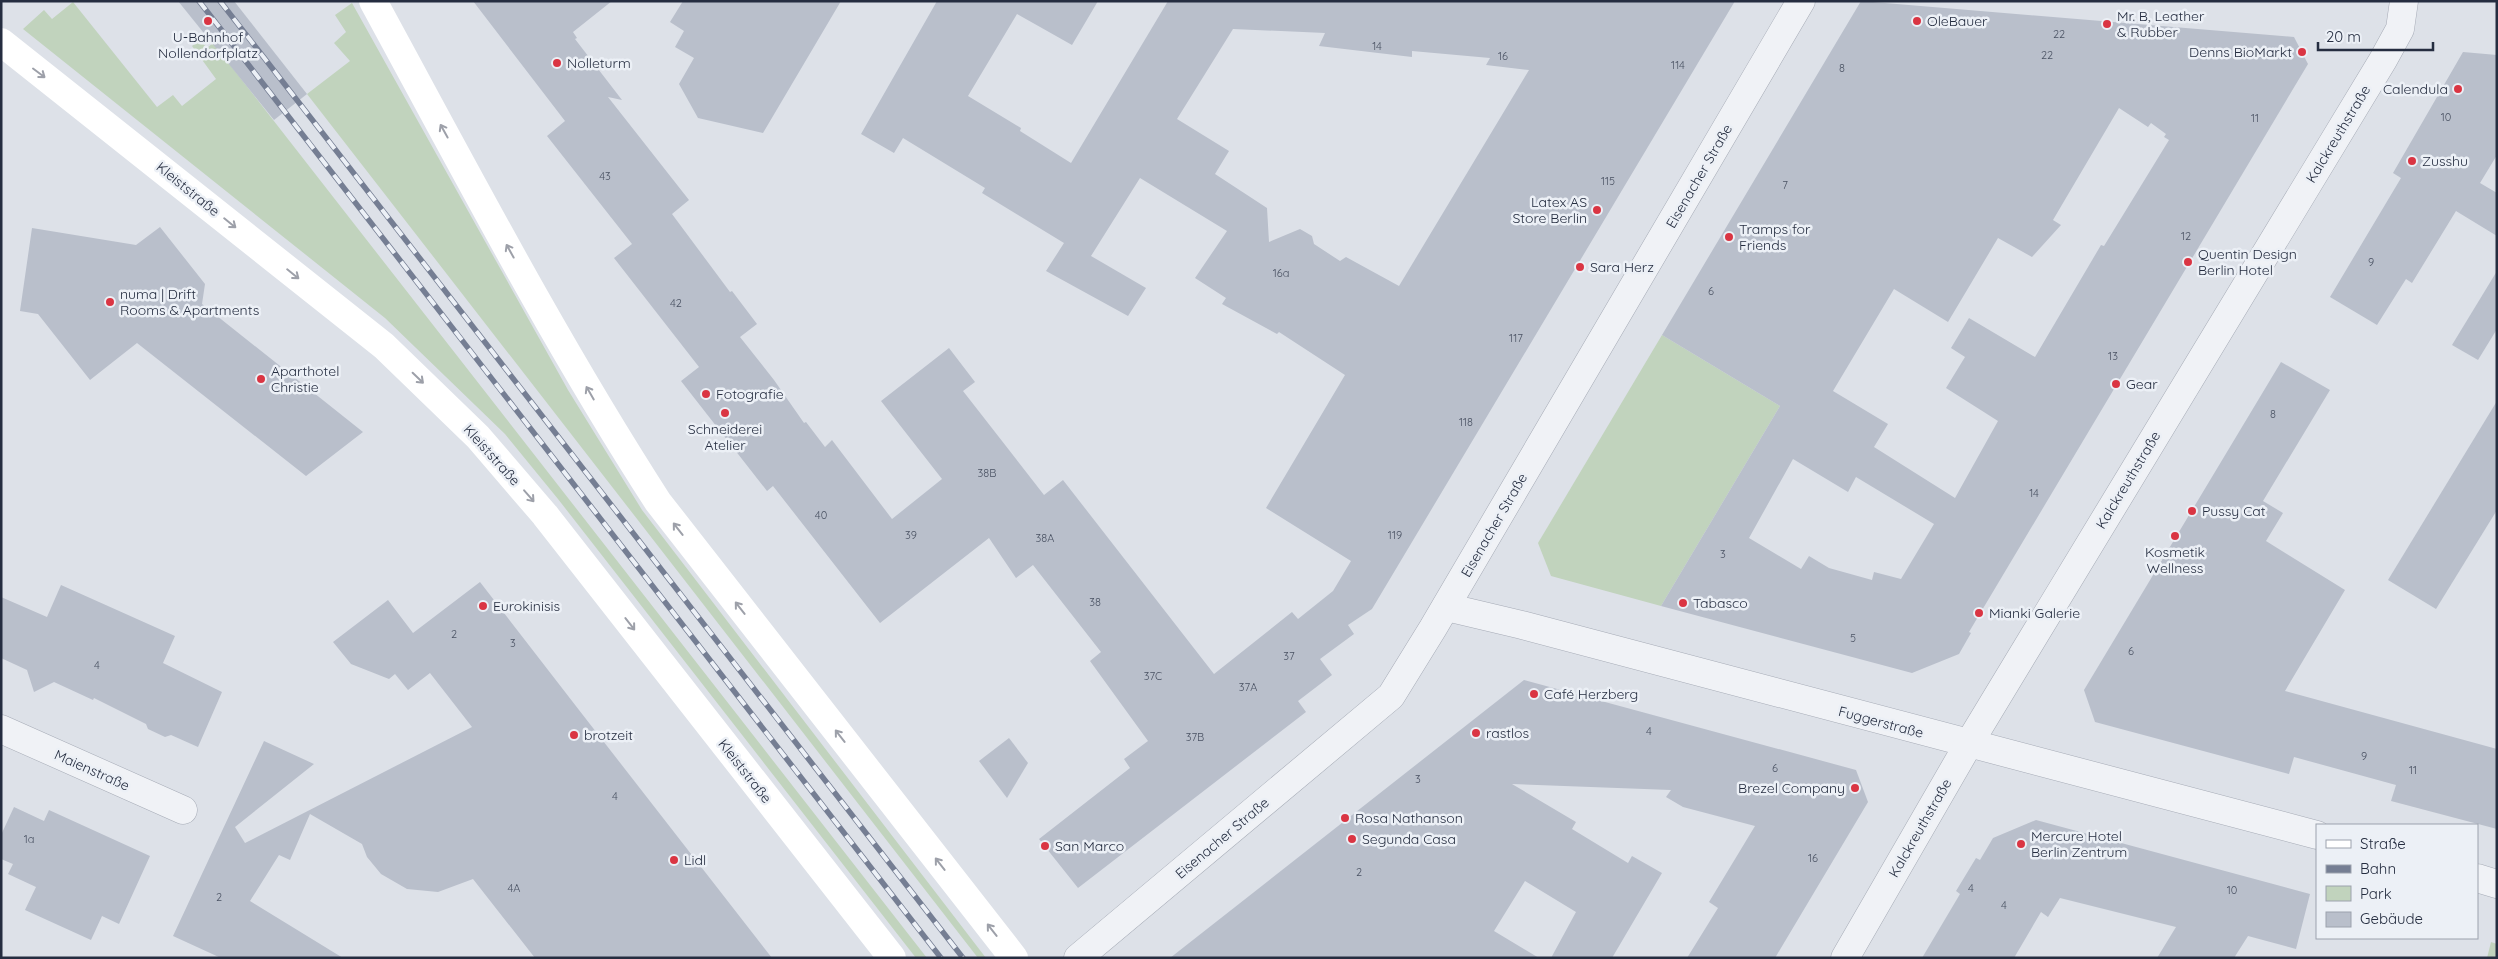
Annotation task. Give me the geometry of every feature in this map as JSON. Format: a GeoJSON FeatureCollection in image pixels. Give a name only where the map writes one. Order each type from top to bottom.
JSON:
{"type":"FeatureCollection","features":[{"type":"Feature","properties":{"kind":"main road"},"geometry":{"type":"LineString","coordinates":[[373,1],[607,424],[658,502],[1014,958]]}},
{"type":"Feature","properties":{"kind":"main road","name":"Kleiststraße"},"geometry":{"type":"LineString","coordinates":[[1,42],[384,346],[478,437],[545,515],[892,958]]}},
{"type":"Feature","properties":{"kind":"street","name":"Eisenacher Straße"},"geometry":{"type":"LineString","coordinates":[[1078,958],[1391,696],[1446,607],[1801,1]]}},
{"type":"Feature","properties":{"kind":"street","name":"Kalckreuthstraße"},"geometry":{"type":"LineString","coordinates":[[1845,958],[1968,744],[2383,60],[2400,29],[2404,1]]}},
{"type":"Feature","properties":{"kind":"street","name":"Fuggerstraße"},"geometry":{"type":"LineString","coordinates":[[1446,607],[1522,625],[2316,835]]}},
{"type":"Feature","properties":{"kind":"street","name":"Maienstraße"},"geometry":{"type":"LineString","coordinates":[[1,729],[183,810]]}},
{"type":"Feature","properties":{"kind":"street"},"geometry":{"type":"LineString","coordinates":[[2478,878],[2497,884]]}},
{"type":"Feature","properties":{"kind":"green space"},"geometry":{"type":"Polygon","coordinates":[[[73,2],[157,107],[173,95],[182,106],[216,79],[192,46],[200,40],[207,48],[213,43],[927,958],[916,958],[558,499],[505,434],[385,318],[23,29],[44,10],[52,19],[73,2]]]}},
{"type":"Feature","properties":{"kind":"green space"},"geometry":{"type":"Polygon","coordinates":[[[352,3],[568,390],[642,510],[986,958],[978,958],[307,94],[350,61],[334,43],[346,32],[335,15],[352,3]]]}},
{"type":"Feature","properties":{"kind":"green space"},"geometry":{"type":"Polygon","coordinates":[[[1662,335],[1780,406],[1661,606],[1551,576],[1538,543],[1662,335]]]}},
{"type":"Feature","properties":{"kind":"green space"},"geometry":{"type":"Polygon","coordinates":[[[2491,942],[2497,944],[2497,958],[2487,958],[2491,942]]]}},
{"type":"Feature","properties":{"kind":"building"},"geometry":{"type":"Polygon","coordinates":[[[178,1],[234,1],[307,94],[274,120],[178,1]]]}},
{"type":"Feature","properties":{"kind":"building"},"geometry":{"type":"Polygon","coordinates":[[[473,1],[612,1],[573,32],[577,38],[575,39],[622,100],[608,97],[689,200],[672,214],[730,292],[732,291],[757,324],[740,337],[774,380],[804,423],[806,422],[825,447],[832,440],[892,519],[942,479],[881,401],[949,348],[975,382],[963,391],[1044,495],[1063,480],[1214,674],[1292,612],[1298,619],[1333,591],[1351,561],[1266,508],[1345,375],[1279,332],[1277,334],[1222,304],[1226,298],[1195,278],[1227,231],[1140,178],[1091,256],[1146,288],[1128,316],[1046,271],[1064,243],[982,193],[985,188],[903,138],[894,153],[861,134],[937,1],[1098,1],[1072,45],[1017,14],[968,96],[1021,128],[1020,131],[1071,163],[1168,1],[1735,1],[1372,609],[1348,625],[1354,634],[1320,659],[1332,675],[1298,701],[1306,712],[1078,888],[1039,839],[1130,768],[1124,759],[1148,741],[1090,661],[1101,652],[1033,565],[1016,578],[989,538],[880,623],[773,486],[767,491],[681,381],[699,367],[614,258],[632,244],[547,136],[565,121],[473,1]],[[1233,29],[1177,119],[1229,151],[1215,174],[1267,208],[1269,242],[1300,229],[1312,236],[1314,244],[1340,261],[1346,257],[1399,286],[1529,70],[1486,65],[1490,58],[1412,51],[1412,57],[1319,46],[1325,33],[1233,29]]]}},
{"type":"Feature","properties":{"kind":"building"},"geometry":{"type":"Polygon","coordinates":[[[683,1],[841,1],[763,133],[698,118],[679,84],[694,58],[675,47],[684,31],[670,22],[683,1]]]}},
{"type":"Feature","properties":{"kind":"building"},"geometry":{"type":"Polygon","coordinates":[[[1861,1],[2294,37],[2308,64],[1969,632],[1971,633],[1959,654],[1912,673],[1661,606],[1780,406],[1662,335],[1861,1]],[[2119,108],[2053,220],[2061,225],[2032,257],[1998,238],[1948,322],[1894,289],[1833,391],[1888,424],[1874,447],[1955,498],[1998,421],[1946,388],[1965,357],[1951,348],[1969,318],[2035,357],[2101,245],[2104,246],[2169,140],[2164,137],[2166,134],[2151,123],[2148,127],[2119,108]],[[1793,459],[1749,538],[1801,569],[1809,556],[1829,568],[1872,580],[1874,572],[1901,579],[1934,524],[1856,477],[1848,492],[1793,459]]]}},
{"type":"Feature","properties":{"kind":"building"},"geometry":{"type":"Polygon","coordinates":[[[2463,52],[2497,55],[2497,155],[2480,183],[2497,193],[2497,236],[2456,211],[2412,283],[2406,279],[2377,325],[2330,297],[2401,178],[2393,173],[2463,52]]]}},
{"type":"Feature","properties":{"kind":"building"},"geometry":{"type":"Polygon","coordinates":[[[160,227],[205,284],[202,304],[363,432],[306,476],[137,343],[90,380],[38,314],[20,311],[32,228],[136,245],[160,227]]]}},
{"type":"Feature","properties":{"kind":"building"},"geometry":{"type":"Polygon","coordinates":[[[2497,271],[2497,329],[2478,360],[2452,345],[2497,271]]]}},
{"type":"Feature","properties":{"kind":"building"},"geometry":{"type":"Polygon","coordinates":[[[2281,362],[2330,390],[2263,501],[2283,513],[2266,541],[2345,590],[2285,691],[2497,749],[2497,829],[2391,801],[2396,785],[2294,757],[2289,774],[2095,722],[2084,690],[2281,362]]]}},
{"type":"Feature","properties":{"kind":"building"},"geometry":{"type":"Polygon","coordinates":[[[2497,401],[2497,510],[2436,609],[2388,580],[2497,401]]]}},
{"type":"Feature","properties":{"kind":"building"},"geometry":{"type":"Polygon","coordinates":[[[480,582],[772,958],[535,958],[473,879],[438,892],[407,889],[381,874],[367,857],[362,844],[310,814],[290,860],[279,855],[250,901],[343,958],[221,958],[173,936],[264,741],[314,764],[235,827],[245,843],[472,727],[430,673],[408,690],[395,674],[389,679],[351,664],[333,642],[388,600],[413,633],[480,582]]]}},
{"type":"Feature","properties":{"kind":"building"},"geometry":{"type":"Polygon","coordinates":[[[61,585],[175,636],[163,663],[222,692],[198,747],[171,735],[165,737],[148,729],[146,724],[94,698],[93,700],[54,682],[34,692],[27,670],[1,658],[1,597],[47,617],[61,585]]]}},
{"type":"Feature","properties":{"kind":"building"},"geometry":{"type":"Polygon","coordinates":[[[1524,680],[1856,770],[1868,802],[1775,958],[1687,958],[1718,908],[1709,902],[1755,826],[1683,807],[1666,797],[1671,790],[1512,784],[1576,822],[1572,829],[1628,863],[1632,856],[1662,873],[1612,958],[1551,958],[1576,912],[1525,881],[1494,931],[1539,958],[1170,958],[1524,680]]]}},
{"type":"Feature","properties":{"kind":"building"},"geometry":{"type":"Polygon","coordinates":[[[1009,738],[1028,763],[1007,798],[979,761],[1009,738]]]}},
{"type":"Feature","properties":{"kind":"building"},"geometry":{"type":"Polygon","coordinates":[[[14,807],[44,821],[49,810],[150,856],[119,924],[102,916],[91,940],[25,910],[36,887],[8,874],[13,864],[1,859],[1,835],[14,807]]]}},
{"type":"Feature","properties":{"kind":"building"},"geometry":{"type":"Polygon","coordinates":[[[2036,820],[2310,894],[2296,949],[2248,936],[2234,958],[2157,958],[2176,927],[2060,898],[2048,917],[2041,912],[2014,958],[1922,958],[1960,894],[1956,891],[1976,858],[1980,860],[1993,838],[2036,820]]]}},
{"type":"Feature","properties":{"kind":"railway"},"geometry":{"type":"LineString","coordinates":[[199,1],[941,958]]}},
{"type":"Feature","properties":{"kind":"railway"},"geometry":{"type":"LineString","coordinates":[[220,1],[963,958]]}},
{"type":"Feature","properties":{"kind":"place","name":"U-Bahnhof Nollendorfplatz"},"geometry":{"type":"Point","coordinates":[208,21]}},
{"type":"Feature","properties":{"kind":"place","name":"OleBauer"},"geometry":{"type":"Point","coordinates":[1917,21]}},
{"type":"Feature","properties":{"kind":"place","name":"Mr. B, Leather & Rubber"},"geometry":{"type":"Point","coordinates":[2107,24]}},
{"type":"Feature","properties":{"kind":"place","name":"Denns BioMarkt"},"geometry":{"type":"Point","coordinates":[2302,52]}},
{"type":"Feature","properties":{"kind":"place","name":"Nolleturm"},"geometry":{"type":"Point","coordinates":[557,63]}},
{"type":"Feature","properties":{"kind":"place","name":"Calendula"},"geometry":{"type":"Point","coordinates":[2458,89]}},
{"type":"Feature","properties":{"kind":"place","name":"Zusshu"},"geometry":{"type":"Point","coordinates":[2412,161]}},
{"type":"Feature","properties":{"kind":"place","name":"Latex AS Store Berlin"},"geometry":{"type":"Point","coordinates":[1597,210]}},
{"type":"Feature","properties":{"kind":"place","name":"Tramps for Friends"},"geometry":{"type":"Point","coordinates":[1729,237]}},
{"type":"Feature","properties":{"kind":"place","name":"Quentin Design Berlin Hotel"},"geometry":{"type":"Point","coordinates":[2188,262]}},
{"type":"Feature","properties":{"kind":"place","name":"Sara Herz"},"geometry":{"type":"Point","coordinates":[1580,267]}},
{"type":"Feature","properties":{"kind":"place","name":"numa | Drift Rooms & Apartments"},"geometry":{"type":"Point","coordinates":[110,302]}},
{"type":"Feature","properties":{"kind":"place","name":"Aparthotel Christie"},"geometry":{"type":"Point","coordinates":[261,379]}},
{"type":"Feature","properties":{"kind":"place","name":"Gear"},"geometry":{"type":"Point","coordinates":[2116,384]}},
{"type":"Feature","properties":{"kind":"place","name":"Fotografie"},"geometry":{"type":"Point","coordinates":[706,394]}},
{"type":"Feature","properties":{"kind":"place","name":"Schneiderei Atelier"},"geometry":{"type":"Point","coordinates":[725,413]}},
{"type":"Feature","properties":{"kind":"place","name":"Pussy Cat"},"geometry":{"type":"Point","coordinates":[2192,511]}},
{"type":"Feature","properties":{"kind":"place","name":"Kosmetik Wellness"},"geometry":{"type":"Point","coordinates":[2175,536]}},
{"type":"Feature","properties":{"kind":"place","name":"Tabasco"},"geometry":{"type":"Point","coordinates":[1683,603]}},
{"type":"Feature","properties":{"kind":"place","name":"Eurokinisis"},"geometry":{"type":"Point","coordinates":[483,606]}},
{"type":"Feature","properties":{"kind":"place","name":"Mianki Galerie"},"geometry":{"type":"Point","coordinates":[1979,613]}},
{"type":"Feature","properties":{"kind":"place","name":"Café Herzberg"},"geometry":{"type":"Point","coordinates":[1534,694]}},
{"type":"Feature","properties":{"kind":"place","name":"rastlos"},"geometry":{"type":"Point","coordinates":[1476,733]}},
{"type":"Feature","properties":{"kind":"place","name":"brotzeit"},"geometry":{"type":"Point","coordinates":[574,735]}},
{"type":"Feature","properties":{"kind":"place","name":"Brezel Company"},"geometry":{"type":"Point","coordinates":[1855,788]}},
{"type":"Feature","properties":{"kind":"place","name":"Rosa Nathanson"},"geometry":{"type":"Point","coordinates":[1345,818]}},
{"type":"Feature","properties":{"kind":"place","name":"Segunda Casa"},"geometry":{"type":"Point","coordinates":[1352,839]}},
{"type":"Feature","properties":{"kind":"place","name":"Mercure Hotel Berlin Zentrum"},"geometry":{"type":"Point","coordinates":[2021,844]}},
{"type":"Feature","properties":{"kind":"place","name":"San Marco"},"geometry":{"type":"Point","coordinates":[1045,846]}},
{"type":"Feature","properties":{"kind":"place","name":"Lidl"},"geometry":{"type":"Point","coordinates":[674,860]}}]}
